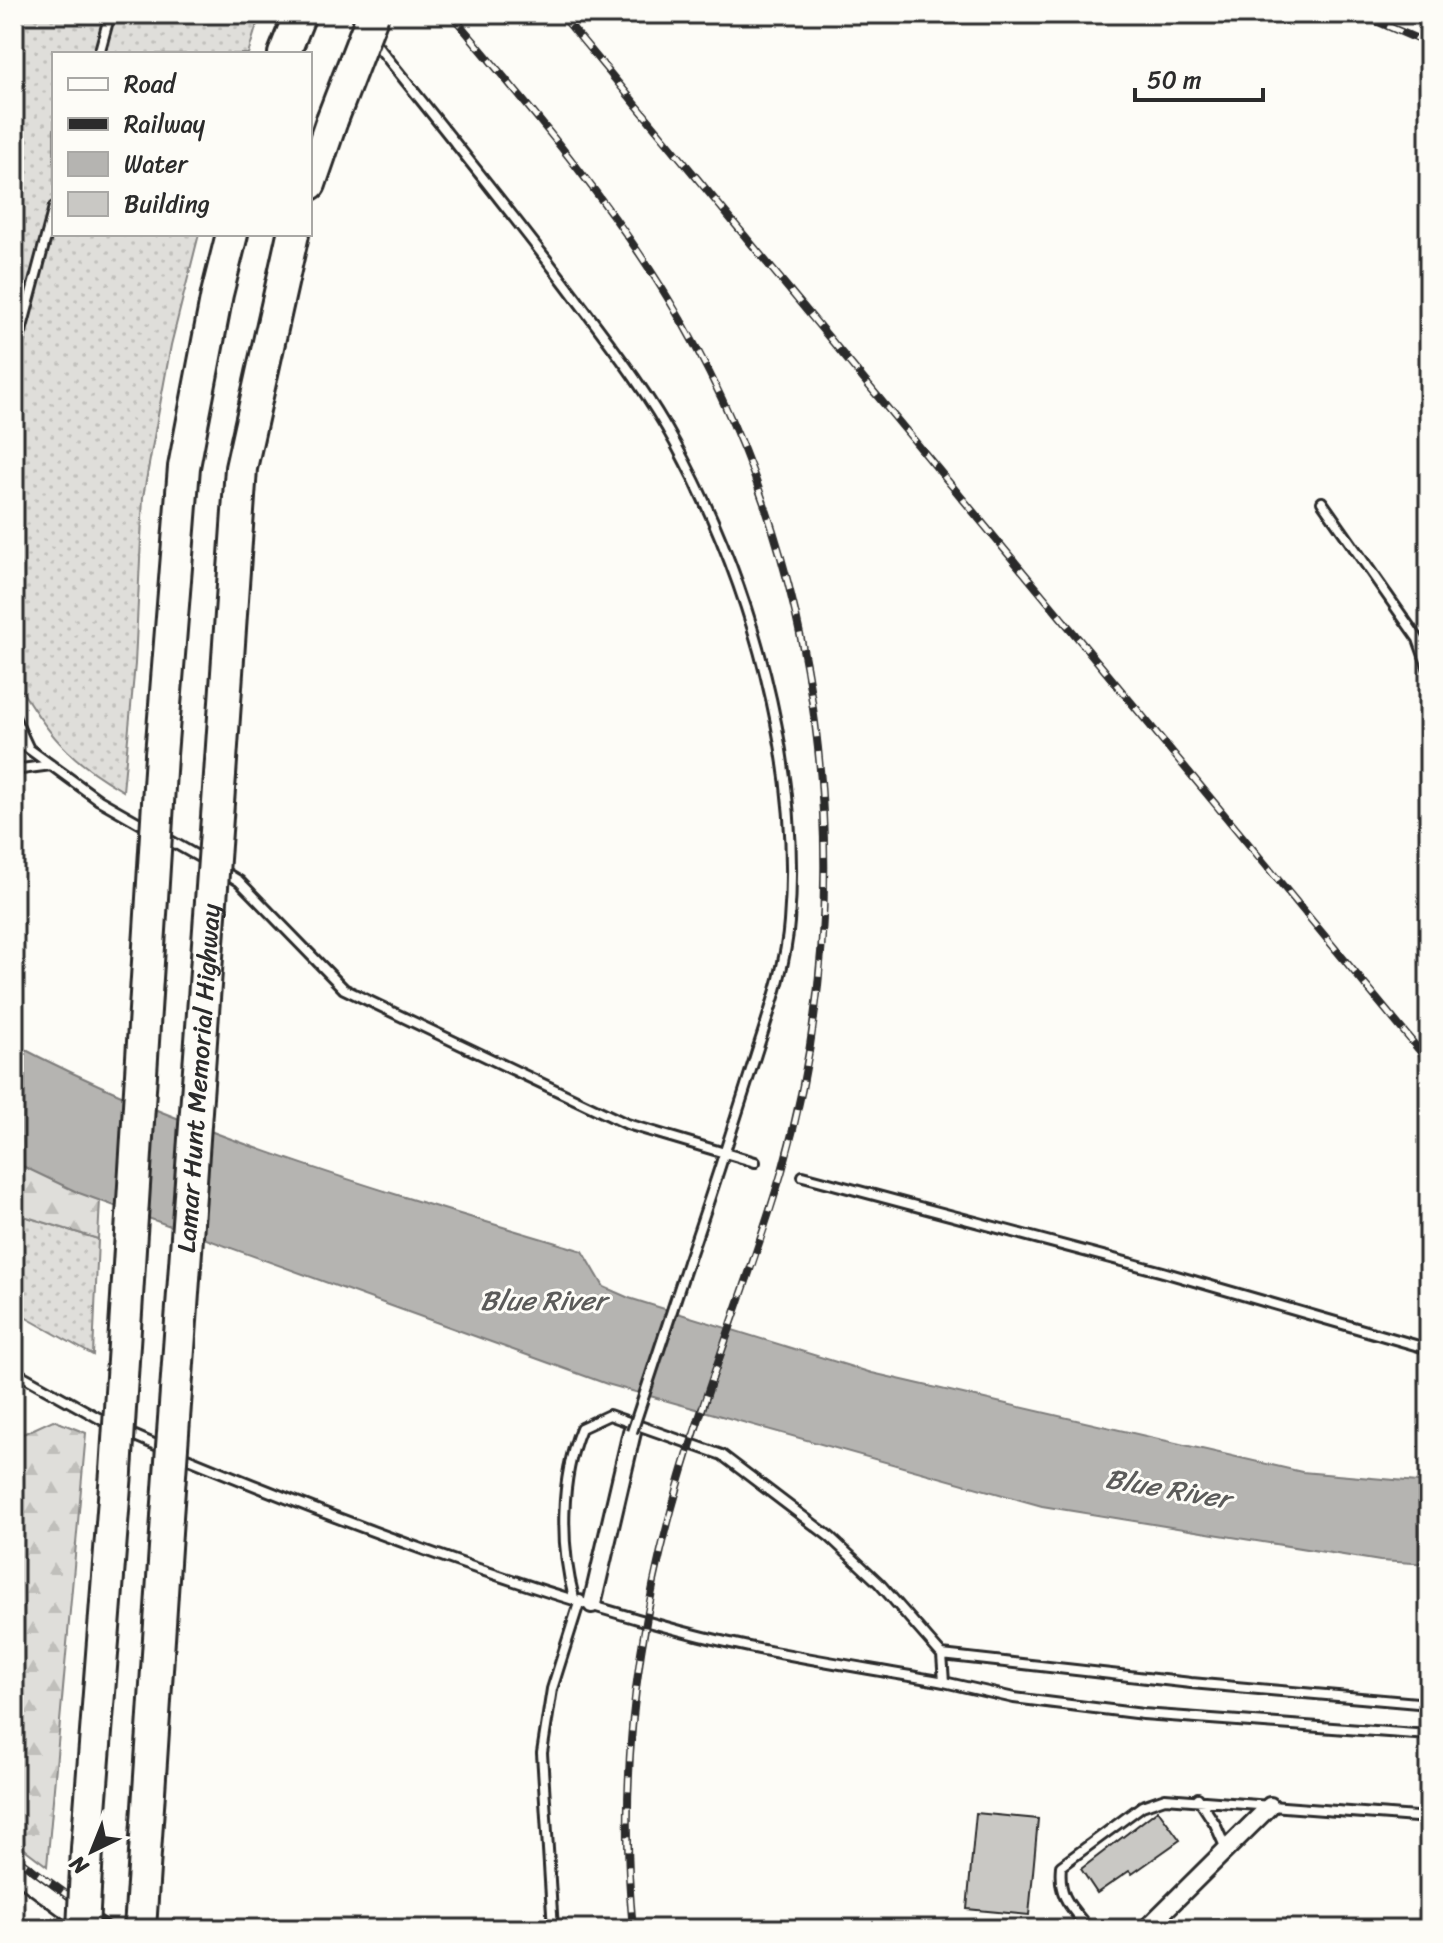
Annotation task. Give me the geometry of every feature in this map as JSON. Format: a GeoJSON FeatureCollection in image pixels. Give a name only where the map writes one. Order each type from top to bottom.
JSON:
{"type":"FeatureCollection","features":[{"type":"Feature","properties":{"kind":"highway"},"geometry":{"type":"LineString","coordinates":[[285,52],[300,14]]}},
{"type":"Feature","properties":{"kind":"highway"},"geometry":{"type":"LineString","coordinates":[[312,178],[367,20]]}},
{"type":"Feature","properties":{"kind":"highway"},"geometry":{"type":"LineString","coordinates":[[83,1929],[116,1472],[161,755],[184,467],[232,236]]}},
{"type":"Feature","properties":{"kind":"highway","name":"Lamar Hunt Memorial Highway"},"geometry":{"type":"LineString","coordinates":[[140,1929],[241,468],[293,236]]}},
{"type":"Feature","properties":{"kind":"street"},"geometry":{"type":"LineString","coordinates":[[582,1601],[632,1432]]}},
{"type":"Feature","properties":{"kind":"street"},"geometry":{"type":"LineString","coordinates":[[1146,1929],[1270,1806]]}},
{"type":"Feature","properties":{"kind":"street"},"geometry":{"type":"LineString","coordinates":[[14,1871],[93,1929]]}},
{"type":"Feature","properties":{"kind":"lane"},"geometry":{"type":"LineString","coordinates":[[100,52],[110,14]]}},
{"type":"Feature","properties":{"kind":"lane"},"geometry":{"type":"LineString","coordinates":[[367,20],[630,371],[675,443],[727,554],[759,650],[781,762],[790,839],[789,924],[771,1007],[632,1432]]}},
{"type":"Feature","properties":{"kind":"lane"},"geometry":{"type":"LineString","coordinates":[[14,419],[18,343],[52,215]]}},
{"type":"Feature","properties":{"kind":"lane"},"geometry":{"type":"LineString","coordinates":[[1322,502],[1418,639],[1429,670]]}},
{"type":"Feature","properties":{"kind":"lane"},"geometry":{"type":"LineString","coordinates":[[14,717],[28,748]]}},
{"type":"Feature","properties":{"kind":"lane"},"geometry":{"type":"LineString","coordinates":[[14,738],[99,800],[239,881],[344,989],[627,1124],[755,1162]]}},
{"type":"Feature","properties":{"kind":"lane"},"geometry":{"type":"LineString","coordinates":[[14,770],[51,765]]}},
{"type":"Feature","properties":{"kind":"lane"},"geometry":{"type":"LineString","coordinates":[[803,1176],[1163,1272],[1429,1349]]}},
{"type":"Feature","properties":{"kind":"lane"},"geometry":{"type":"LineString","coordinates":[[14,1371],[113,1426],[263,1489],[454,1561],[683,1631],[1001,1696],[1143,1714],[1429,1735]]}},
{"type":"Feature","properties":{"kind":"lane"},"geometry":{"type":"LineString","coordinates":[[553,1929],[542,1753],[552,1689],[582,1601],[567,1573],[565,1523],[570,1455],[581,1428],[609,1415],[722,1455],[830,1537],[879,1583],[942,1655],[944,1682]]}},
{"type":"Feature","properties":{"kind":"lane"},"geometry":{"type":"LineString","coordinates":[[942,1655],[1191,1683],[1429,1704]]}},
{"type":"Feature","properties":{"kind":"lane"},"geometry":{"type":"LineString","coordinates":[[1089,1929],[1069,1906],[1059,1887],[1061,1866],[1142,1806],[1165,1798],[1198,1798],[1429,1818]]}},
{"type":"Feature","properties":{"kind":"lane"},"geometry":{"type":"LineString","coordinates":[[1198,1798],[1215,1824],[1226,1850]]}},
{"type":"Feature","properties":{"kind":"green space"},"geometry":{"type":"Polygon","coordinates":[[[14,14],[260,14],[249,52],[52,52],[52,236],[198,236],[171,345],[143,497],[135,664],[123,791],[87,768],[60,743],[14,678],[14,14]]]}},
{"type":"Feature","properties":{"kind":"green space"},"geometry":{"type":"Polygon","coordinates":[[[14,1162],[100,1200],[98,1239],[14,1213],[14,1162]]]}},
{"type":"Feature","properties":{"kind":"green space"},"geometry":{"type":"Polygon","coordinates":[[[14,1213],[98,1239],[93,1355],[14,1311],[14,1213]]]}},
{"type":"Feature","properties":{"kind":"green space"},"geometry":{"type":"Polygon","coordinates":[[[53,1420],[86,1433],[47,1866],[14,1841],[14,1438],[53,1420]]]}},
{"type":"Feature","properties":{"kind":"water","name":"Blue River"},"geometry":{"type":"Polygon","coordinates":[[[14,1044],[82,1078],[222,1136],[365,1185],[583,1251],[604,1287],[629,1298],[872,1373],[1302,1472],[1429,1483],[1429,1564],[1380,1561],[1042,1506],[607,1384],[79,1193],[14,1162],[14,1044]]]}},
{"type":"Feature","properties":{"kind":"building"},"geometry":{"type":"Polygon","coordinates":[[[1158,1810],[1180,1840],[1132,1874],[1129,1871],[1097,1893],[1081,1869],[1158,1810]]]}},
{"type":"Feature","properties":{"kind":"building"},"geometry":{"type":"Polygon","coordinates":[[[976,1813],[1038,1819],[1029,1915],[967,1909],[976,1813]]]}},
{"type":"Feature","properties":{"kind":"railway"},"geometry":{"type":"LineString","coordinates":[[451,14],[566,153],[620,225],[669,300],[722,399],[764,504],[795,612],[815,724],[824,836],[821,949],[807,1061],[782,1171],[691,1444],[652,1593],[634,1704],[630,1760],[628,1816],[633,1929]]}},
{"type":"Feature","properties":{"kind":"railway"},"geometry":{"type":"LineString","coordinates":[[561,14],[1429,1062]]}},
{"type":"Feature","properties":{"kind":"railway"},"geometry":{"type":"LineString","coordinates":[[1360,14],[1429,44]]}},
{"type":"Feature","properties":{"kind":"railway"},"geometry":{"type":"LineString","coordinates":[[14,1856],[114,1929]]}}]}
